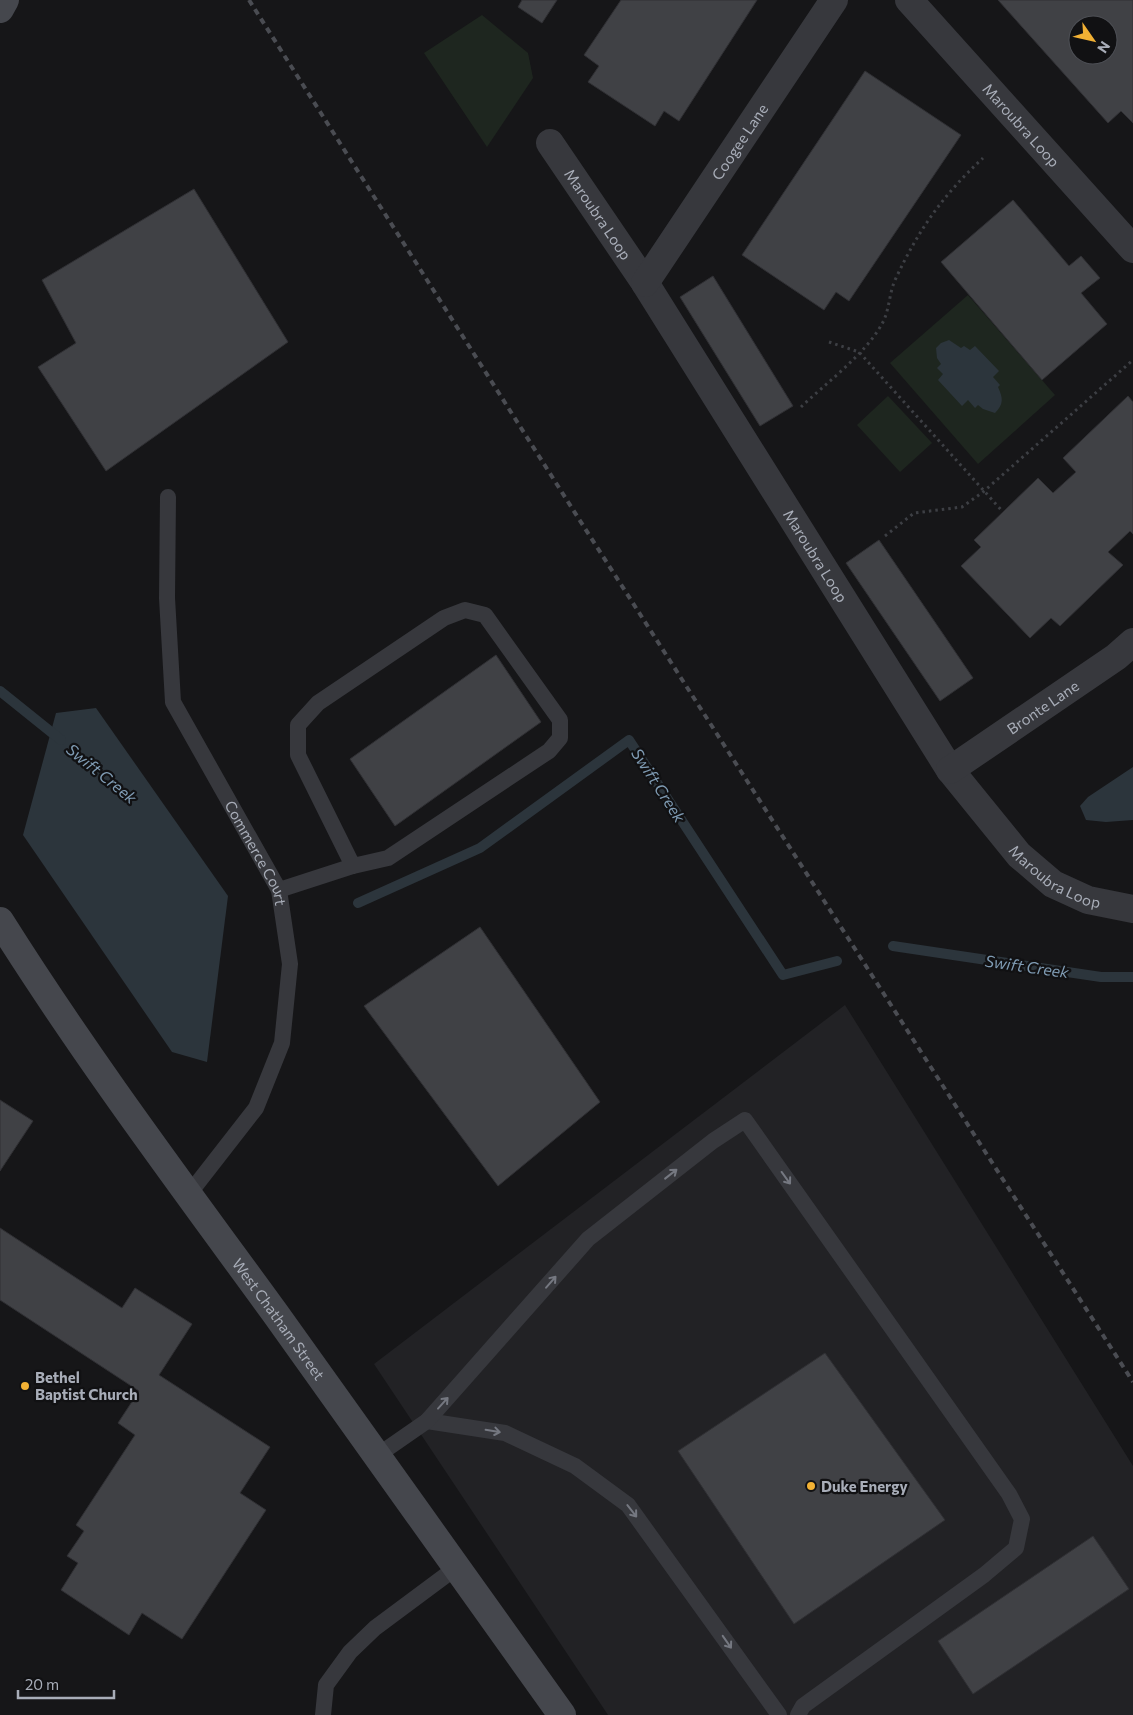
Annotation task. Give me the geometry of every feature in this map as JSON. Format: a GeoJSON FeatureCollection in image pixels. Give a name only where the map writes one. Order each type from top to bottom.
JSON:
{"type":"FeatureCollection","features":[{"type":"Feature","properties":{"kind":"street"},"geometry":{"type":"LineString","coordinates":[[0,9],[5,0]]}},
{"type":"Feature","properties":{"kind":"street","name":"Coogee Lane"},"geometry":{"type":"LineString","coordinates":[[645,282],[834,0]]}},
{"type":"Feature","properties":{"kind":"street","name":"Maroubra Loop"},"geometry":{"type":"LineString","coordinates":[[909,0],[1131,243]]}},
{"type":"Feature","properties":{"kind":"street","name":"Maroubra Loop"},"geometry":{"type":"LineString","coordinates":[[550,143],[645,282],[950,770],[1019,855],[1053,884],[1088,900],[1133,909]]}},
{"type":"Feature","properties":{"kind":"street","name":"Bronte Lane"},"geometry":{"type":"LineString","coordinates":[[950,770],[1116,656],[1133,642]]}},
{"type":"Feature","properties":{"kind":"street","name":"West Chatham Street"},"geometry":{"type":"LineString","coordinates":[[0,921],[51,998],[188,1194],[378,1455],[562,1715]]}},
{"type":"Feature","properties":{"kind":"lane","name":"Commerce Court"},"geometry":{"type":"LineString","coordinates":[[168,497],[167,598],[173,702],[279,890],[290,964],[282,1043],[256,1108],[188,1194]]}},
{"type":"Feature","properties":{"kind":"lane"},"geometry":{"type":"LineString","coordinates":[[279,890],[353,866],[388,858],[549,751],[560,738],[560,720],[485,614],[465,610],[444,618],[318,703],[298,725],[298,755],[353,866]]}},
{"type":"Feature","properties":{"kind":"lane"},"geometry":{"type":"LineString","coordinates":[[378,1455],[427,1421],[588,1239],[713,1141],[745,1120],[1010,1494],[1022,1519],[1016,1548],[984,1575],[803,1706],[798,1715]]}},
{"type":"Feature","properties":{"kind":"lane"},"geometry":{"type":"LineString","coordinates":[[427,1421],[505,1433],[575,1466],[628,1505],[779,1715]]}},
{"type":"Feature","properties":{"kind":"lane"},"geometry":{"type":"LineString","coordinates":[[324,1715],[326,1685],[350,1652],[375,1628],[456,1567]]}},
{"type":"Feature","properties":{"kind":"path"},"geometry":{"type":"LineString","coordinates":[[801,407],[859,352],[883,322],[895,280],[919,232],[952,187],[983,158]]}},
{"type":"Feature","properties":{"kind":"path"},"geometry":{"type":"LineString","coordinates":[[828,342],[859,352],[1003,512]]}},
{"type":"Feature","properties":{"kind":"path"},"geometry":{"type":"LineString","coordinates":[[885,536],[914,513],[962,507],[983,492],[1133,360]]}},
{"type":"Feature","properties":{"kind":"shaded area"},"geometry":{"type":"Polygon","coordinates":[[[482,15],[528,53],[533,78],[487,147],[424,53],[482,15]]]}},
{"type":"Feature","properties":{"kind":"shaded area"},"geometry":{"type":"Polygon","coordinates":[[[968,295],[1055,395],[978,464],[890,363],[968,295]]]}},
{"type":"Feature","properties":{"kind":"shaded area"},"geometry":{"type":"Polygon","coordinates":[[[888,396],[932,443],[900,472],[857,425],[888,396]]]}},
{"type":"Feature","properties":{"kind":"shaded area","name":"Duke Energy"},"geometry":{"type":"Polygon","coordinates":[[[845,1005],[1133,1466],[1133,1715],[608,1715],[374,1364],[845,1005]]]}},
{"type":"Feature","properties":{"kind":"water"},"geometry":{"type":"Polygon","coordinates":[[[949,340],[961,348],[964,346],[970,350],[975,346],[999,371],[993,377],[1000,385],[998,387],[1002,401],[995,413],[978,405],[975,408],[968,400],[962,406],[938,380],[943,374],[937,368],[941,364],[937,358],[936,348],[941,343],[949,340]]]}},
{"type":"Feature","properties":{"kind":"water"},"geometry":{"type":"Polygon","coordinates":[[[96,708],[228,896],[207,1062],[172,1052],[23,835],[56,713],[96,708]]]}},
{"type":"Feature","properties":{"kind":"water"},"geometry":{"type":"Polygon","coordinates":[[[1133,767],[1133,820],[1106,822],[1086,820],[1080,806],[1088,797],[1133,767]]]}},
{"type":"Feature","properties":{"kind":"building"},"geometry":{"type":"Polygon","coordinates":[[[522,0],[557,0],[542,23],[518,7],[522,0]]]}},
{"type":"Feature","properties":{"kind":"building"},"geometry":{"type":"Polygon","coordinates":[[[621,0],[757,0],[679,121],[664,111],[655,126],[588,82],[599,66],[584,55],[621,0]]]}},
{"type":"Feature","properties":{"kind":"building"},"geometry":{"type":"Polygon","coordinates":[[[998,0],[1133,0],[1133,123],[1121,111],[1108,123],[998,0]]]}},
{"type":"Feature","properties":{"kind":"building"},"geometry":{"type":"Polygon","coordinates":[[[865,71],[961,135],[849,301],[836,292],[824,310],[742,255],[865,71]]]}},
{"type":"Feature","properties":{"kind":"building"},"geometry":{"type":"Polygon","coordinates":[[[194,189],[288,342],[106,471],[38,367],[76,343],[42,280],[194,189]]]}},
{"type":"Feature","properties":{"kind":"building"},"geometry":{"type":"Polygon","coordinates":[[[1013,200],[1069,266],[1081,256],[1100,278],[1081,293],[1107,324],[1042,380],[941,262],[1013,200]]]}},
{"type":"Feature","properties":{"kind":"building"},"geometry":{"type":"Polygon","coordinates":[[[713,276],[793,406],[760,426],[680,297],[713,276]]]}},
{"type":"Feature","properties":{"kind":"building"},"geometry":{"type":"Polygon","coordinates":[[[1128,396],[1133,402],[1133,534],[1130,531],[1108,552],[1123,565],[1060,626],[1051,618],[1030,638],[961,566],[981,547],[974,540],[1038,478],[1053,493],[1076,472],[1063,458],[1128,396]]]}},
{"type":"Feature","properties":{"kind":"building"},"geometry":{"type":"Polygon","coordinates":[[[879,540],[973,678],[940,701],[846,563],[879,540]]]}},
{"type":"Feature","properties":{"kind":"building"},"geometry":{"type":"Polygon","coordinates":[[[496,655],[541,722],[395,826],[350,759],[496,655]]]}},
{"type":"Feature","properties":{"kind":"building"},"geometry":{"type":"Polygon","coordinates":[[[480,927],[600,1102],[498,1186],[364,1006],[480,927]]]}},
{"type":"Feature","properties":{"kind":"building"},"geometry":{"type":"Polygon","coordinates":[[[0,1100],[33,1121],[0,1171],[0,1100]]]}},
{"type":"Feature","properties":{"kind":"building"},"geometry":{"type":"Polygon","coordinates":[[[0,1228],[122,1308],[135,1288],[192,1324],[159,1375],[270,1447],[240,1493],[266,1510],[182,1639],[142,1613],[129,1635],[61,1590],[78,1563],[67,1556],[84,1531],[76,1525],[135,1435],[118,1423],[139,1391],[0,1300],[0,1228]]]}},
{"type":"Feature","properties":{"kind":"building","name":"Duke Energy"},"geometry":{"type":"Polygon","coordinates":[[[825,1353],[945,1520],[794,1624],[678,1451],[825,1353]]]}},
{"type":"Feature","properties":{"kind":"building"},"geometry":{"type":"Polygon","coordinates":[[[1093,1536],[1129,1589],[973,1694],[938,1641],[1093,1536]]]}},
{"type":"Feature","properties":{"kind":"waterway","name":"Swift Creek"},"geometry":{"type":"LineString","coordinates":[[0,691],[61,740]]}},
{"type":"Feature","properties":{"kind":"waterway","name":"Swift Creek"},"geometry":{"type":"LineString","coordinates":[[358,903],[480,848],[629,740],[783,975],[837,961]]}},
{"type":"Feature","properties":{"kind":"waterway","name":"Swift Creek"},"geometry":{"type":"LineString","coordinates":[[893,946],[1101,977],[1133,977]]}},
{"type":"Feature","properties":{"kind":"railway"},"geometry":{"type":"LineString","coordinates":[[249,0],[577,516],[1133,1382]]}},
{"type":"Feature","properties":{"kind":"place","name":"Bethel Baptist Church"},"geometry":{"type":"Point","coordinates":[25,1386]}},
{"type":"Feature","properties":{"kind":"place","name":"Duke Energy"},"geometry":{"type":"Point","coordinates":[811,1486]}}]}
